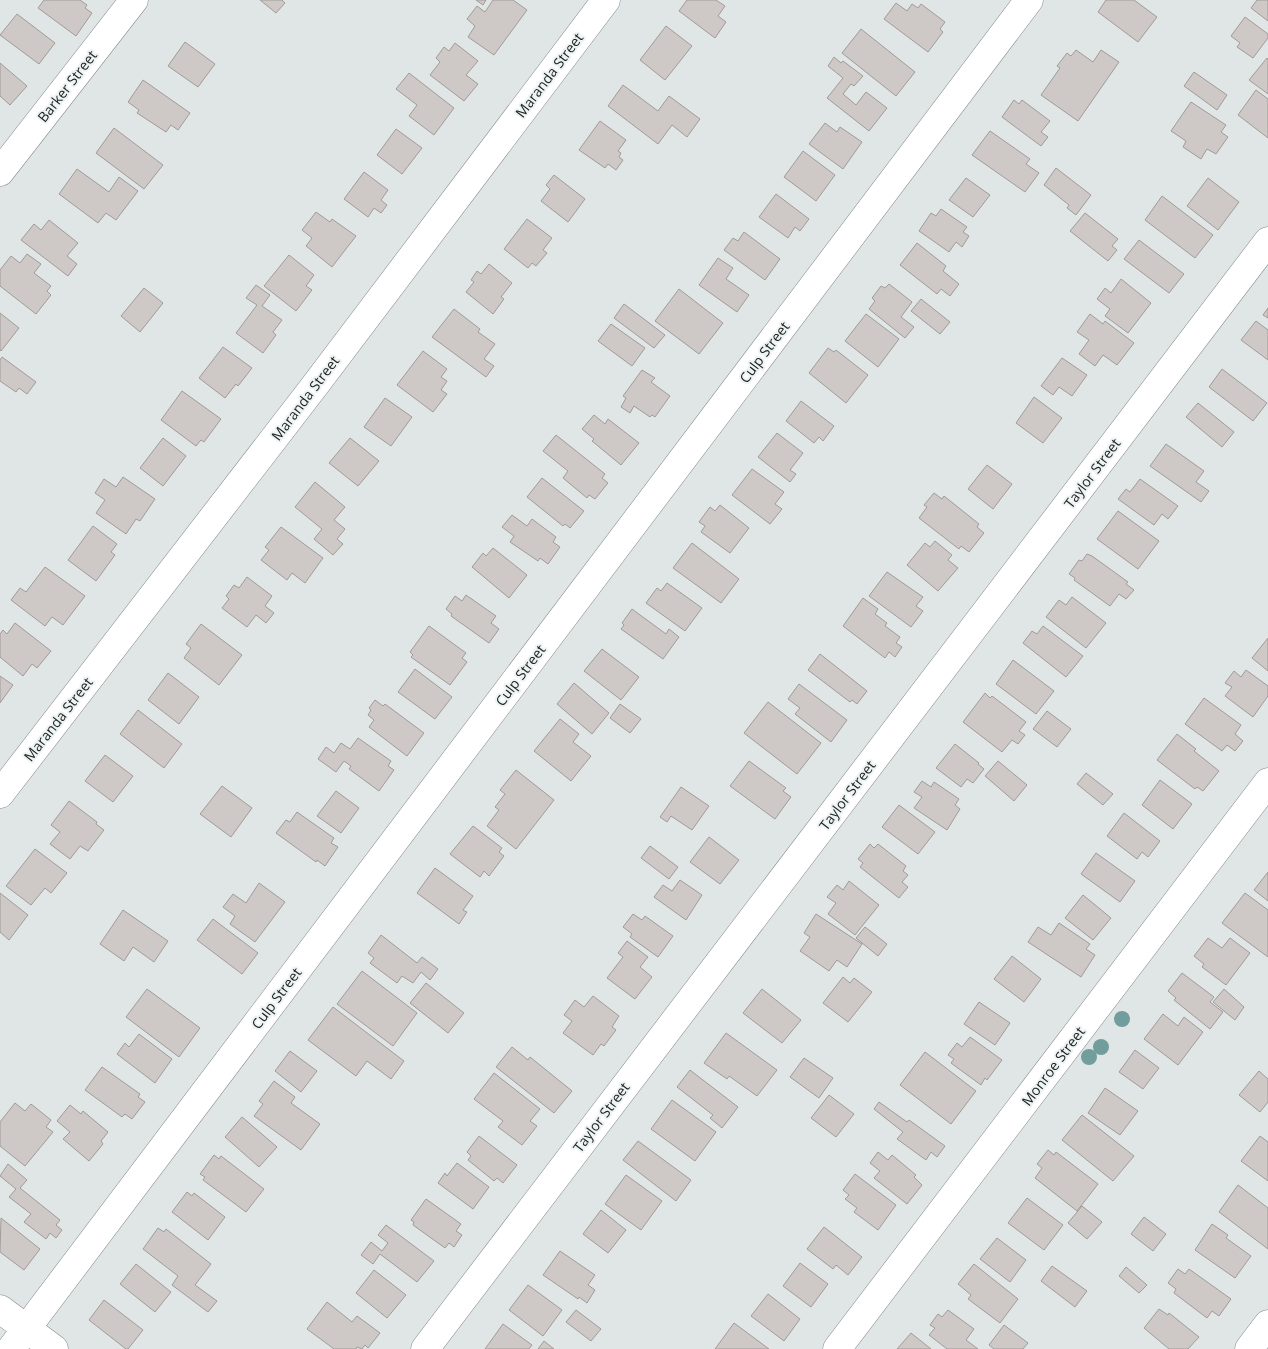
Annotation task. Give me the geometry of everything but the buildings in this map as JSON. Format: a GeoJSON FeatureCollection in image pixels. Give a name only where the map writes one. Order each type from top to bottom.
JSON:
{"type":"FeatureCollection","features":[{"type":"Feature","properties":{"kind":"street","name":"Barker Street"},"geometry":{"type":"LineString","coordinates":[[0,172],[134,0]]}},
{"type":"Feature","properties":{"kind":"street","name":"Maranda Street"},"geometry":{"type":"LineString","coordinates":[[0,794],[310,392],[606,0]]}},
{"type":"Feature","properties":{"kind":"street","name":"Culp Street"},"geometry":{"type":"LineString","coordinates":[[19,1339],[1029,0]]}},
{"type":"Feature","properties":{"kind":"street","name":"Taylor Street"},"geometry":{"type":"LineString","coordinates":[[425,1349],[1268,241]]}},
{"type":"Feature","properties":{"kind":"street","name":"Monroe Street"},"geometry":{"type":"LineString","coordinates":[[837,1349],[1268,782]]}},
{"type":"Feature","properties":{"kind":"street"},"geometry":{"type":"LineString","coordinates":[[0,1308],[19,1339],[54,1349]]}},
{"type":"Feature","properties":{"kind":"street"},"geometry":{"type":"LineString","coordinates":[[1249,1349],[1268,1324]]}}]}
